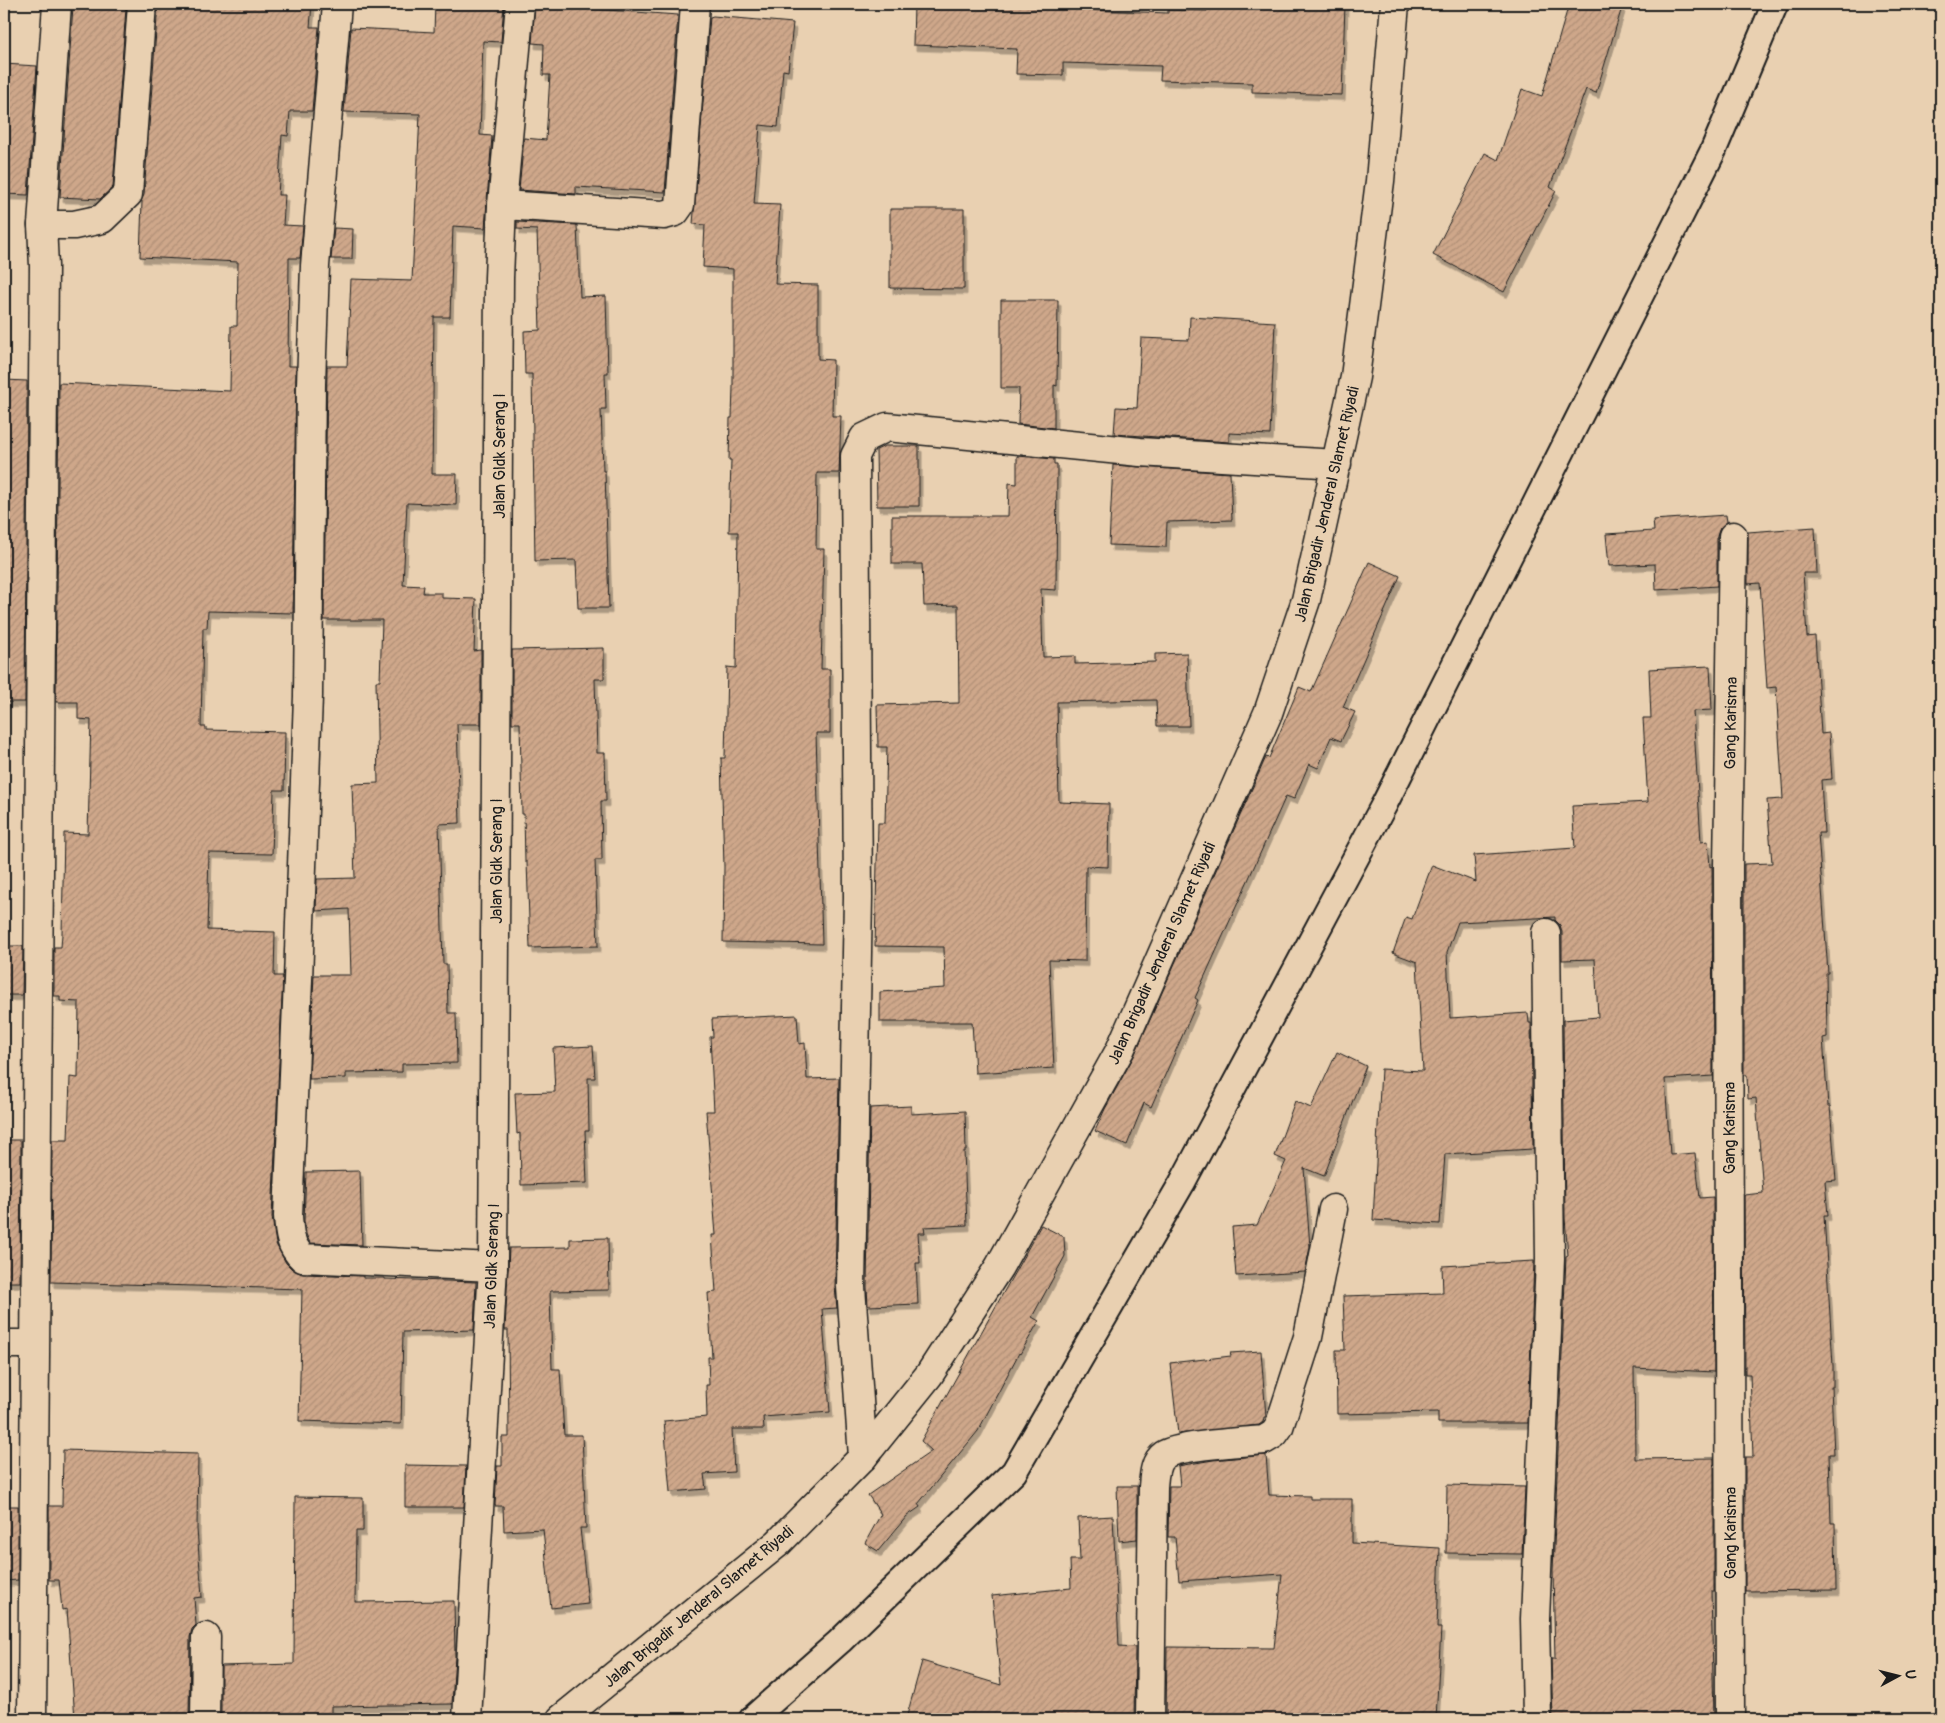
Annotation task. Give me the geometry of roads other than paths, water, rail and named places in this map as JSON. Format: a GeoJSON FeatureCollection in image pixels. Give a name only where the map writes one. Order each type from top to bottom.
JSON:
{"type":"FeatureCollection","features":[{"type":"Feature","properties":{"kind":"street"},"geometry":{"type":"LineString","coordinates":[[32,1719],[34,1344],[39,1046],[43,245],[57,4]]}},
{"type":"Feature","properties":{"kind":"street"},"geometry":{"type":"LineString","coordinates":[[43,245],[74,225],[102,218],[128,194],[142,4]]}},
{"type":"Feature","properties":{"kind":"street"},"geometry":{"type":"LineString","coordinates":[[336,4],[314,277],[308,696],[288,1216],[290,1238],[294,1250],[303,1258],[493,1267]]}},
{"type":"Feature","properties":{"kind":"street","name":"Jalan Gldk Serang I"},"geometry":{"type":"LineString","coordinates":[[467,1719],[493,1267],[499,278],[502,205],[520,4]]}},
{"type":"Feature","properties":{"kind":"street"},"geometry":{"type":"LineString","coordinates":[[502,205],[664,215],[676,212],[680,205],[696,4]]}},
{"type":"Feature","properties":{"kind":"street","name":"Jalan Brigadir Jenderal Slamet Riyadi"},"geometry":{"type":"LineString","coordinates":[[562,1719],[778,1543],[863,1457],[929,1374],[998,1267],[1120,1050],[1268,713],[1306,600],[1337,464],[1356,367],[1380,181],[1394,4]]}},
{"type":"Feature","properties":{"kind":"street"},"geometry":{"type":"LineString","coordinates":[[752,1719],[840,1641],[1014,1472],[1182,1184],[1385,804],[1713,151],[1775,4]]}},
{"type":"Feature","properties":{"kind":"street"},"geometry":{"type":"LineString","coordinates":[[863,1457],[851,1287],[858,897],[855,456],[859,447],[864,438],[887,427],[1140,452],[1337,464]]}},
{"type":"Feature","properties":{"kind":"street","name":"Gang Karisma"},"geometry":{"type":"LineString","coordinates":[[1730,1719],[1728,867],[1733,536]]}},
{"type":"Feature","properties":{"kind":"street"},"geometry":{"type":"LineString","coordinates":[[1537,1719],[1535,1620],[1550,1259],[1546,933]]}},
{"type":"Feature","properties":{"kind":"street"},"geometry":{"type":"LineString","coordinates":[[1150,1719],[1153,1487],[1155,1467],[1163,1456],[1177,1449],[1264,1440],[1274,1434],[1279,1427],[1308,1337],[1333,1209]]}},
{"type":"Feature","properties":{"kind":"street"},"geometry":{"type":"LineString","coordinates":[[4,1344],[34,1344]]}},
{"type":"Feature","properties":{"kind":"street"},"geometry":{"type":"LineString","coordinates":[[205,1719],[206,1637]]}}]}
